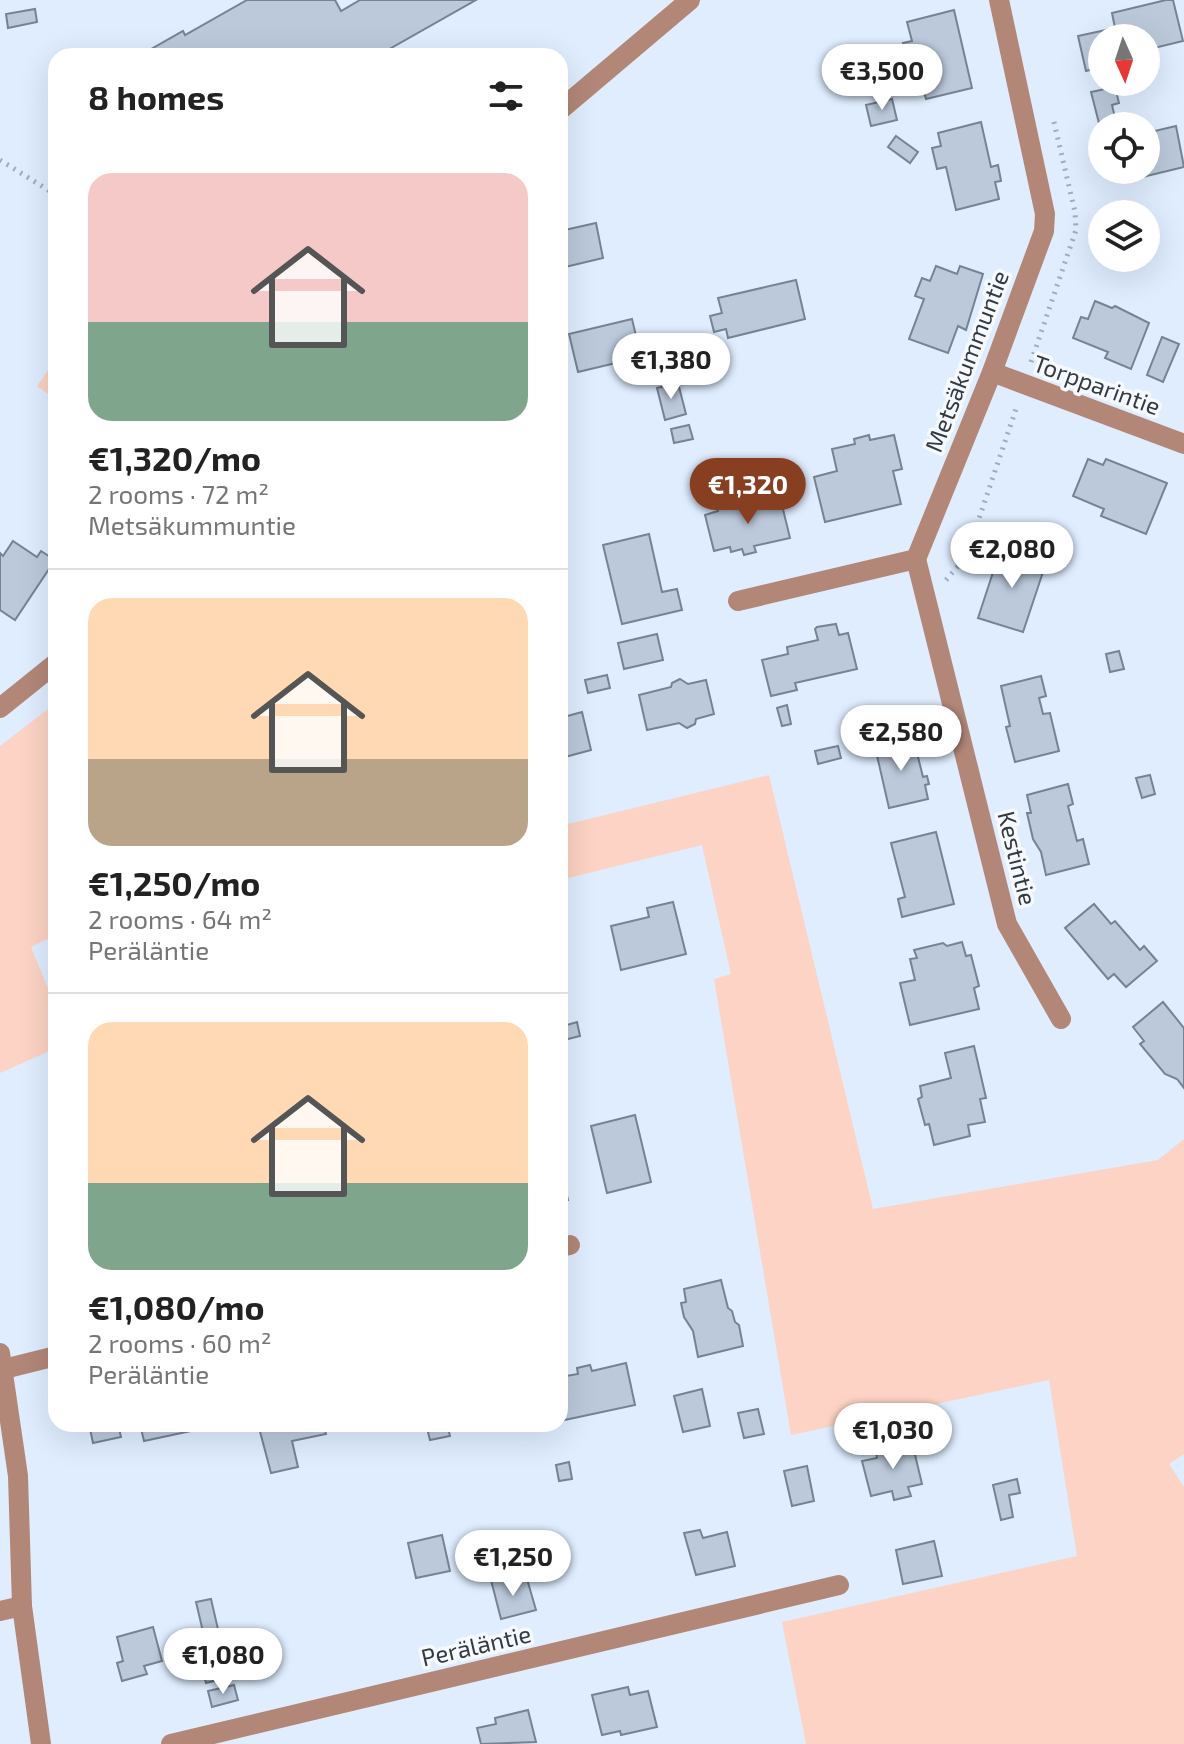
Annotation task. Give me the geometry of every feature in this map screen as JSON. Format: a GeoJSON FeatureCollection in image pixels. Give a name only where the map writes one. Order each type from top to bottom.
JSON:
{"type":"FeatureCollection","features":[{"type":"Feature","properties":{"kind":"street"},"geometry":{"type":"LineString","coordinates":[[568,103],[690,0]]}},
{"type":"Feature","properties":{"kind":"street","name":"Metsäkummuntie"},"geometry":{"type":"LineString","coordinates":[[916,559],[992,372],[1044,231],[1045,214],[999,0]]}},
{"type":"Feature","properties":{"kind":"street","name":"Torpparintie"},"geometry":{"type":"LineString","coordinates":[[992,372],[1184,444]]}},
{"type":"Feature","properties":{"kind":"street"},"geometry":{"type":"LineString","coordinates":[[738,601],[916,559]]}},
{"type":"Feature","properties":{"kind":"street","name":"Kestintie"},"geometry":{"type":"LineString","coordinates":[[916,559],[1007,924],[1061,1019]]}},
{"type":"Feature","properties":{"kind":"street"},"geometry":{"type":"LineString","coordinates":[[0,708],[48,669]]}},
{"type":"Feature","properties":{"kind":"street"},"geometry":{"type":"LineString","coordinates":[[41,1744],[22,1606],[18,1476],[2,1361],[48,1357]]}},
{"type":"Feature","properties":{"kind":"street","name":"Peräläntie"},"geometry":{"type":"LineString","coordinates":[[171,1744],[839,1585]]}},
{"type":"Feature","properties":{"kind":"street"},"geometry":{"type":"LineString","coordinates":[[0,1611],[22,1606]]}},
{"type":"Feature","properties":{"kind":"path"},"geometry":{"type":"LineString","coordinates":[[0,160],[48,190]]}},
{"type":"Feature","properties":{"kind":"shaded area"},"geometry":{"type":"Polygon","coordinates":[[[48,370],[48,394],[37,386],[48,370]]]}},
{"type":"Feature","properties":{"kind":"shaded area"},"geometry":{"type":"Polygon","coordinates":[[[48,709],[48,939],[31,947],[48,988],[48,1052],[0,1073],[0,746],[48,709]]]}},
{"type":"Feature","properties":{"kind":"shaded area"},"geometry":{"type":"Polygon","coordinates":[[[769,775],[873,1209],[1158,1160],[1184,1139],[1184,1454],[1169,1464],[1184,1487],[1184,1744],[806,1744],[782,1622],[1077,1556],[1049,1380],[791,1435],[714,979],[731,974],[702,845],[568,878],[568,824],[769,775]]]}},
{"type":"Feature","properties":{"kind":"building"},"geometry":{"type":"Polygon","coordinates":[[[247,0],[335,0],[341,11],[360,0],[476,0],[391,48],[153,48],[183,31],[185,35],[247,0]]]}},
{"type":"Feature","properties":{"kind":"building"},"geometry":{"type":"Polygon","coordinates":[[[1173,0],[1183,41],[1160,47],[1160,24],[1114,24],[1112,13],[1173,0]]]}},
{"type":"Feature","properties":{"kind":"building"},"geometry":{"type":"Polygon","coordinates":[[[35,9],[37,22],[8,28],[6,14],[35,9]]]}},
{"type":"Feature","properties":{"kind":"building"},"geometry":{"type":"Polygon","coordinates":[[[954,10],[972,88],[926,99],[916,60],[908,62],[903,43],[912,41],[907,22],[954,10]]]}},
{"type":"Feature","properties":{"kind":"building"},"geometry":{"type":"Polygon","coordinates":[[[1088,34],[1088,70],[1086,71],[1078,36],[1088,34]]]}},
{"type":"Feature","properties":{"kind":"building"},"geometry":{"type":"Polygon","coordinates":[[[1092,96],[1117,96],[1119,103],[1112,105],[1114,112],[1096,112],[1092,96]]]}},
{"type":"Feature","properties":{"kind":"building"},"geometry":{"type":"Polygon","coordinates":[[[892,99],[897,120],[871,126],[866,105],[892,99]]]}},
{"type":"Feature","properties":{"kind":"building"},"geometry":{"type":"Polygon","coordinates":[[[981,122],[991,167],[998,165],[1001,181],[995,182],[999,199],[956,210],[946,167],[937,169],[932,148],[941,146],[938,133],[981,122]]]}},
{"type":"Feature","properties":{"kind":"building"},"geometry":{"type":"Polygon","coordinates":[[[1176,126],[1184,167],[1160,173],[1160,130],[1176,126]]]}},
{"type":"Feature","properties":{"kind":"building"},"geometry":{"type":"Polygon","coordinates":[[[896,136],[918,152],[910,163],[888,147],[896,136]]]}},
{"type":"Feature","properties":{"kind":"building"},"geometry":{"type":"Polygon","coordinates":[[[596,223],[603,258],[568,266],[568,229],[596,223]]]}},
{"type":"Feature","properties":{"kind":"building"},"geometry":{"type":"Polygon","coordinates":[[[936,266],[957,274],[960,266],[983,274],[966,330],[958,326],[948,353],[909,339],[924,299],[915,296],[922,278],[930,281],[936,266]]]}},
{"type":"Feature","properties":{"kind":"building"},"geometry":{"type":"Polygon","coordinates":[[[796,280],[805,319],[728,338],[726,329],[714,332],[710,316],[722,313],[718,298],[796,280]]]}},
{"type":"Feature","properties":{"kind":"building"},"geometry":{"type":"Polygon","coordinates":[[[1095,301],[1112,308],[1115,306],[1149,323],[1131,369],[1105,358],[1108,352],[1073,338],[1081,317],[1088,319],[1095,301]]]}},
{"type":"Feature","properties":{"kind":"building"},"geometry":{"type":"Polygon","coordinates":[[[632,319],[641,357],[578,372],[569,334],[632,319]]]}},
{"type":"Feature","properties":{"kind":"building"},"geometry":{"type":"Polygon","coordinates":[[[1162,337],[1179,344],[1163,382],[1147,375],[1162,337]]]}},
{"type":"Feature","properties":{"kind":"building"},"geometry":{"type":"Polygon","coordinates":[[[678,383],[686,414],[665,420],[657,388],[678,383]]]}},
{"type":"Feature","properties":{"kind":"building"},"geometry":{"type":"Polygon","coordinates":[[[689,425],[693,439],[674,443],[671,429],[689,425]]]}},
{"type":"Feature","properties":{"kind":"building"},"geometry":{"type":"Polygon","coordinates":[[[869,435],[870,440],[894,435],[902,469],[893,471],[901,504],[825,522],[814,477],[837,471],[832,449],[855,444],[854,439],[869,435]]]}},
{"type":"Feature","properties":{"kind":"building"},"geometry":{"type":"Polygon","coordinates":[[[1088,459],[1103,465],[1106,459],[1167,483],[1146,534],[1101,516],[1104,509],[1073,496],[1088,459]]]}},
{"type":"Feature","properties":{"kind":"building"},"geometry":{"type":"Polygon","coordinates":[[[780,497],[790,538],[754,546],[756,552],[744,555],[742,549],[731,552],[730,547],[714,551],[705,515],[718,511],[717,508],[741,502],[742,506],[780,497]]]}},
{"type":"Feature","properties":{"kind":"building"},"geometry":{"type":"Polygon","coordinates":[[[649,534],[662,592],[677,589],[682,610],[622,624],[603,545],[649,534]]]}},
{"type":"Feature","properties":{"kind":"building"},"geometry":{"type":"Polygon","coordinates":[[[13,541],[37,557],[41,551],[48,556],[48,570],[15,620],[0,610],[0,553],[3,556],[13,541]]]}},
{"type":"Feature","properties":{"kind":"building"},"geometry":{"type":"Polygon","coordinates":[[[1001,548],[1046,563],[1023,632],[978,618],[1001,548]]]}},
{"type":"Feature","properties":{"kind":"building"},"geometry":{"type":"Polygon","coordinates":[[[836,624],[839,635],[848,633],[857,669],[795,683],[797,690],[771,696],[762,660],[788,654],[787,647],[818,640],[817,627],[836,624]]]}},
{"type":"Feature","properties":{"kind":"building"},"geometry":{"type":"Polygon","coordinates":[[[657,634],[663,660],[624,669],[618,643],[657,634]]]}},
{"type":"Feature","properties":{"kind":"building"},"geometry":{"type":"Polygon","coordinates":[[[1119,651],[1124,669],[1110,672],[1106,654],[1119,651]]]}},
{"type":"Feature","properties":{"kind":"building"},"geometry":{"type":"Polygon","coordinates":[[[607,675],[610,688],[588,693],[585,680],[607,675]]]}},
{"type":"Feature","properties":{"kind":"building"},"geometry":{"type":"Polygon","coordinates":[[[1041,676],[1046,696],[1039,698],[1043,714],[1050,713],[1059,751],[1015,762],[1006,727],[1010,726],[1001,686],[1041,676]]]}},
{"type":"Feature","properties":{"kind":"building"},"geometry":{"type":"Polygon","coordinates":[[[680,679],[688,684],[706,680],[714,714],[696,719],[695,724],[687,728],[679,723],[647,730],[639,695],[671,687],[680,679]]]}},
{"type":"Feature","properties":{"kind":"building"},"geometry":{"type":"Polygon","coordinates":[[[787,705],[791,724],[782,726],[777,708],[787,705]]]}},
{"type":"Feature","properties":{"kind":"building"},"geometry":{"type":"Polygon","coordinates":[[[582,712],[591,750],[568,756],[568,716],[582,712]]]}},
{"type":"Feature","properties":{"kind":"building"},"geometry":{"type":"Polygon","coordinates":[[[887,734],[891,750],[915,745],[923,777],[927,776],[929,784],[925,785],[928,799],[889,808],[873,738],[887,734]]]}},
{"type":"Feature","properties":{"kind":"building"},"geometry":{"type":"Polygon","coordinates":[[[838,746],[841,758],[818,764],[815,751],[838,746]]]}},
{"type":"Feature","properties":{"kind":"building"},"geometry":{"type":"Polygon","coordinates":[[[1150,775],[1155,794],[1142,798],[1136,778],[1150,775]]]}},
{"type":"Feature","properties":{"kind":"building"},"geometry":{"type":"Polygon","coordinates":[[[1068,784],[1073,804],[1068,806],[1077,841],[1083,839],[1089,864],[1046,875],[1041,852],[1033,839],[1027,813],[1031,813],[1027,795],[1068,784]]]}},
{"type":"Feature","properties":{"kind":"building"},"geometry":{"type":"Polygon","coordinates":[[[936,832],[954,904],[902,917],[898,899],[905,897],[891,843],[936,832]]]}},
{"type":"Feature","properties":{"kind":"building"},"geometry":{"type":"Polygon","coordinates":[[[673,902],[686,954],[621,970],[611,926],[649,917],[647,908],[673,902]]]}},
{"type":"Feature","properties":{"kind":"building"},"geometry":{"type":"Polygon","coordinates":[[[1094,904],[1111,924],[1115,921],[1140,950],[1144,946],[1157,961],[1126,987],[1114,974],[1108,979],[1065,928],[1094,904]]]}},
{"type":"Feature","properties":{"kind":"building"},"geometry":{"type":"Polygon","coordinates":[[[962,942],[966,956],[971,955],[979,986],[974,988],[979,1009],[910,1025],[900,983],[915,980],[910,959],[917,958],[914,950],[962,942]]]}},
{"type":"Feature","properties":{"kind":"building"},"geometry":{"type":"Polygon","coordinates":[[[1163,1002],[1184,1028],[1184,1088],[1177,1079],[1165,1074],[1140,1044],[1144,1041],[1133,1027],[1163,1002]]]}},
{"type":"Feature","properties":{"kind":"building"},"geometry":{"type":"Polygon","coordinates":[[[577,1022],[580,1036],[568,1039],[568,1025],[577,1022]]]}},
{"type":"Feature","properties":{"kind":"building"},"geometry":{"type":"Polygon","coordinates":[[[974,1046],[986,1098],[980,1099],[985,1122],[968,1125],[970,1136],[934,1145],[918,1099],[922,1097],[920,1086],[951,1078],[945,1053],[974,1046]]]}},
{"type":"Feature","properties":{"kind":"building"},"geometry":{"type":"Polygon","coordinates":[[[635,1115],[651,1182],[607,1193],[591,1126],[635,1115]]]}},
{"type":"Feature","properties":{"kind":"building"},"geometry":{"type":"Polygon","coordinates":[[[721,1280],[728,1308],[739,1325],[743,1346],[698,1357],[693,1331],[684,1317],[681,1303],[686,1302],[684,1289],[721,1280]]]}},
{"type":"Feature","properties":{"kind":"building"},"geometry":{"type":"Polygon","coordinates":[[[626,1363],[635,1405],[568,1419],[568,1376],[578,1374],[577,1368],[590,1365],[592,1371],[626,1363]]]}},
{"type":"Feature","properties":{"kind":"building"},"geometry":{"type":"Polygon","coordinates":[[[702,1389],[710,1426],[683,1432],[674,1396],[702,1389]]]}},
{"type":"Feature","properties":{"kind":"building"},"geometry":{"type":"Polygon","coordinates":[[[758,1409],[764,1434],[744,1438],[738,1413],[758,1409]]]}},
{"type":"Feature","properties":{"kind":"building"},"geometry":{"type":"Polygon","coordinates":[[[91,1432],[120,1432],[121,1437],[93,1443],[91,1432]]]}},
{"type":"Feature","properties":{"kind":"building"},"geometry":{"type":"Polygon","coordinates":[[[142,1432],[186,1432],[144,1441],[142,1432]]]}},
{"type":"Feature","properties":{"kind":"building"},"geometry":{"type":"Polygon","coordinates":[[[260,1432],[325,1432],[292,1441],[298,1467],[271,1473],[260,1432]]]}},
{"type":"Feature","properties":{"kind":"building"},"geometry":{"type":"Polygon","coordinates":[[[428,1432],[449,1432],[450,1436],[430,1440],[428,1432]]]}},
{"type":"Feature","properties":{"kind":"building"},"geometry":{"type":"Polygon","coordinates":[[[912,1442],[922,1484],[908,1487],[911,1496],[894,1500],[892,1491],[871,1496],[862,1461],[877,1458],[876,1451],[912,1442]]]}},
{"type":"Feature","properties":{"kind":"building"},"geometry":{"type":"Polygon","coordinates":[[[569,1462],[572,1479],[559,1481],[556,1465],[569,1462]]]}},
{"type":"Feature","properties":{"kind":"building"},"geometry":{"type":"Polygon","coordinates":[[[807,1466],[814,1501],[792,1506],[784,1471],[807,1466]]]}},
{"type":"Feature","properties":{"kind":"building"},"geometry":{"type":"Polygon","coordinates":[[[1017,1479],[1020,1493],[1009,1495],[1013,1517],[1001,1520],[993,1485],[1017,1479]]]}},
{"type":"Feature","properties":{"kind":"building"},"geometry":{"type":"Polygon","coordinates":[[[700,1530],[703,1538],[727,1532],[735,1566],[696,1575],[684,1533],[700,1530]]]}},
{"type":"Feature","properties":{"kind":"building"},"geometry":{"type":"Polygon","coordinates":[[[442,1535],[450,1571],[416,1578],[408,1543],[442,1535]]]}},
{"type":"Feature","properties":{"kind":"building"},"geometry":{"type":"Polygon","coordinates":[[[934,1541],[942,1576],[903,1584],[896,1550],[934,1541]]]}},
{"type":"Feature","properties":{"kind":"building"},"geometry":{"type":"Polygon","coordinates":[[[505,1577],[507,1585],[527,1579],[536,1610],[501,1619],[491,1580],[505,1577]]]}},
{"type":"Feature","properties":{"kind":"building"},"geometry":{"type":"Polygon","coordinates":[[[211,1599],[229,1677],[206,1683],[199,1656],[208,1653],[196,1602],[211,1599]]]}},
{"type":"Feature","properties":{"kind":"building"},"geometry":{"type":"Polygon","coordinates":[[[153,1627],[162,1661],[144,1666],[147,1674],[122,1681],[117,1663],[123,1661],[117,1637],[153,1627]]]}},
{"type":"Feature","properties":{"kind":"building"},"geometry":{"type":"Polygon","coordinates":[[[234,1685],[238,1700],[212,1707],[208,1691],[234,1685]]]}},
{"type":"Feature","properties":{"kind":"building"},"geometry":{"type":"Polygon","coordinates":[[[628,1687],[630,1695],[648,1691],[657,1727],[621,1735],[620,1731],[602,1735],[592,1695],[628,1687]]]}},
{"type":"Feature","properties":{"kind":"building"},"geometry":{"type":"Polygon","coordinates":[[[528,1710],[536,1742],[481,1744],[477,1728],[496,1724],[495,1718],[528,1710]]]}}]}
